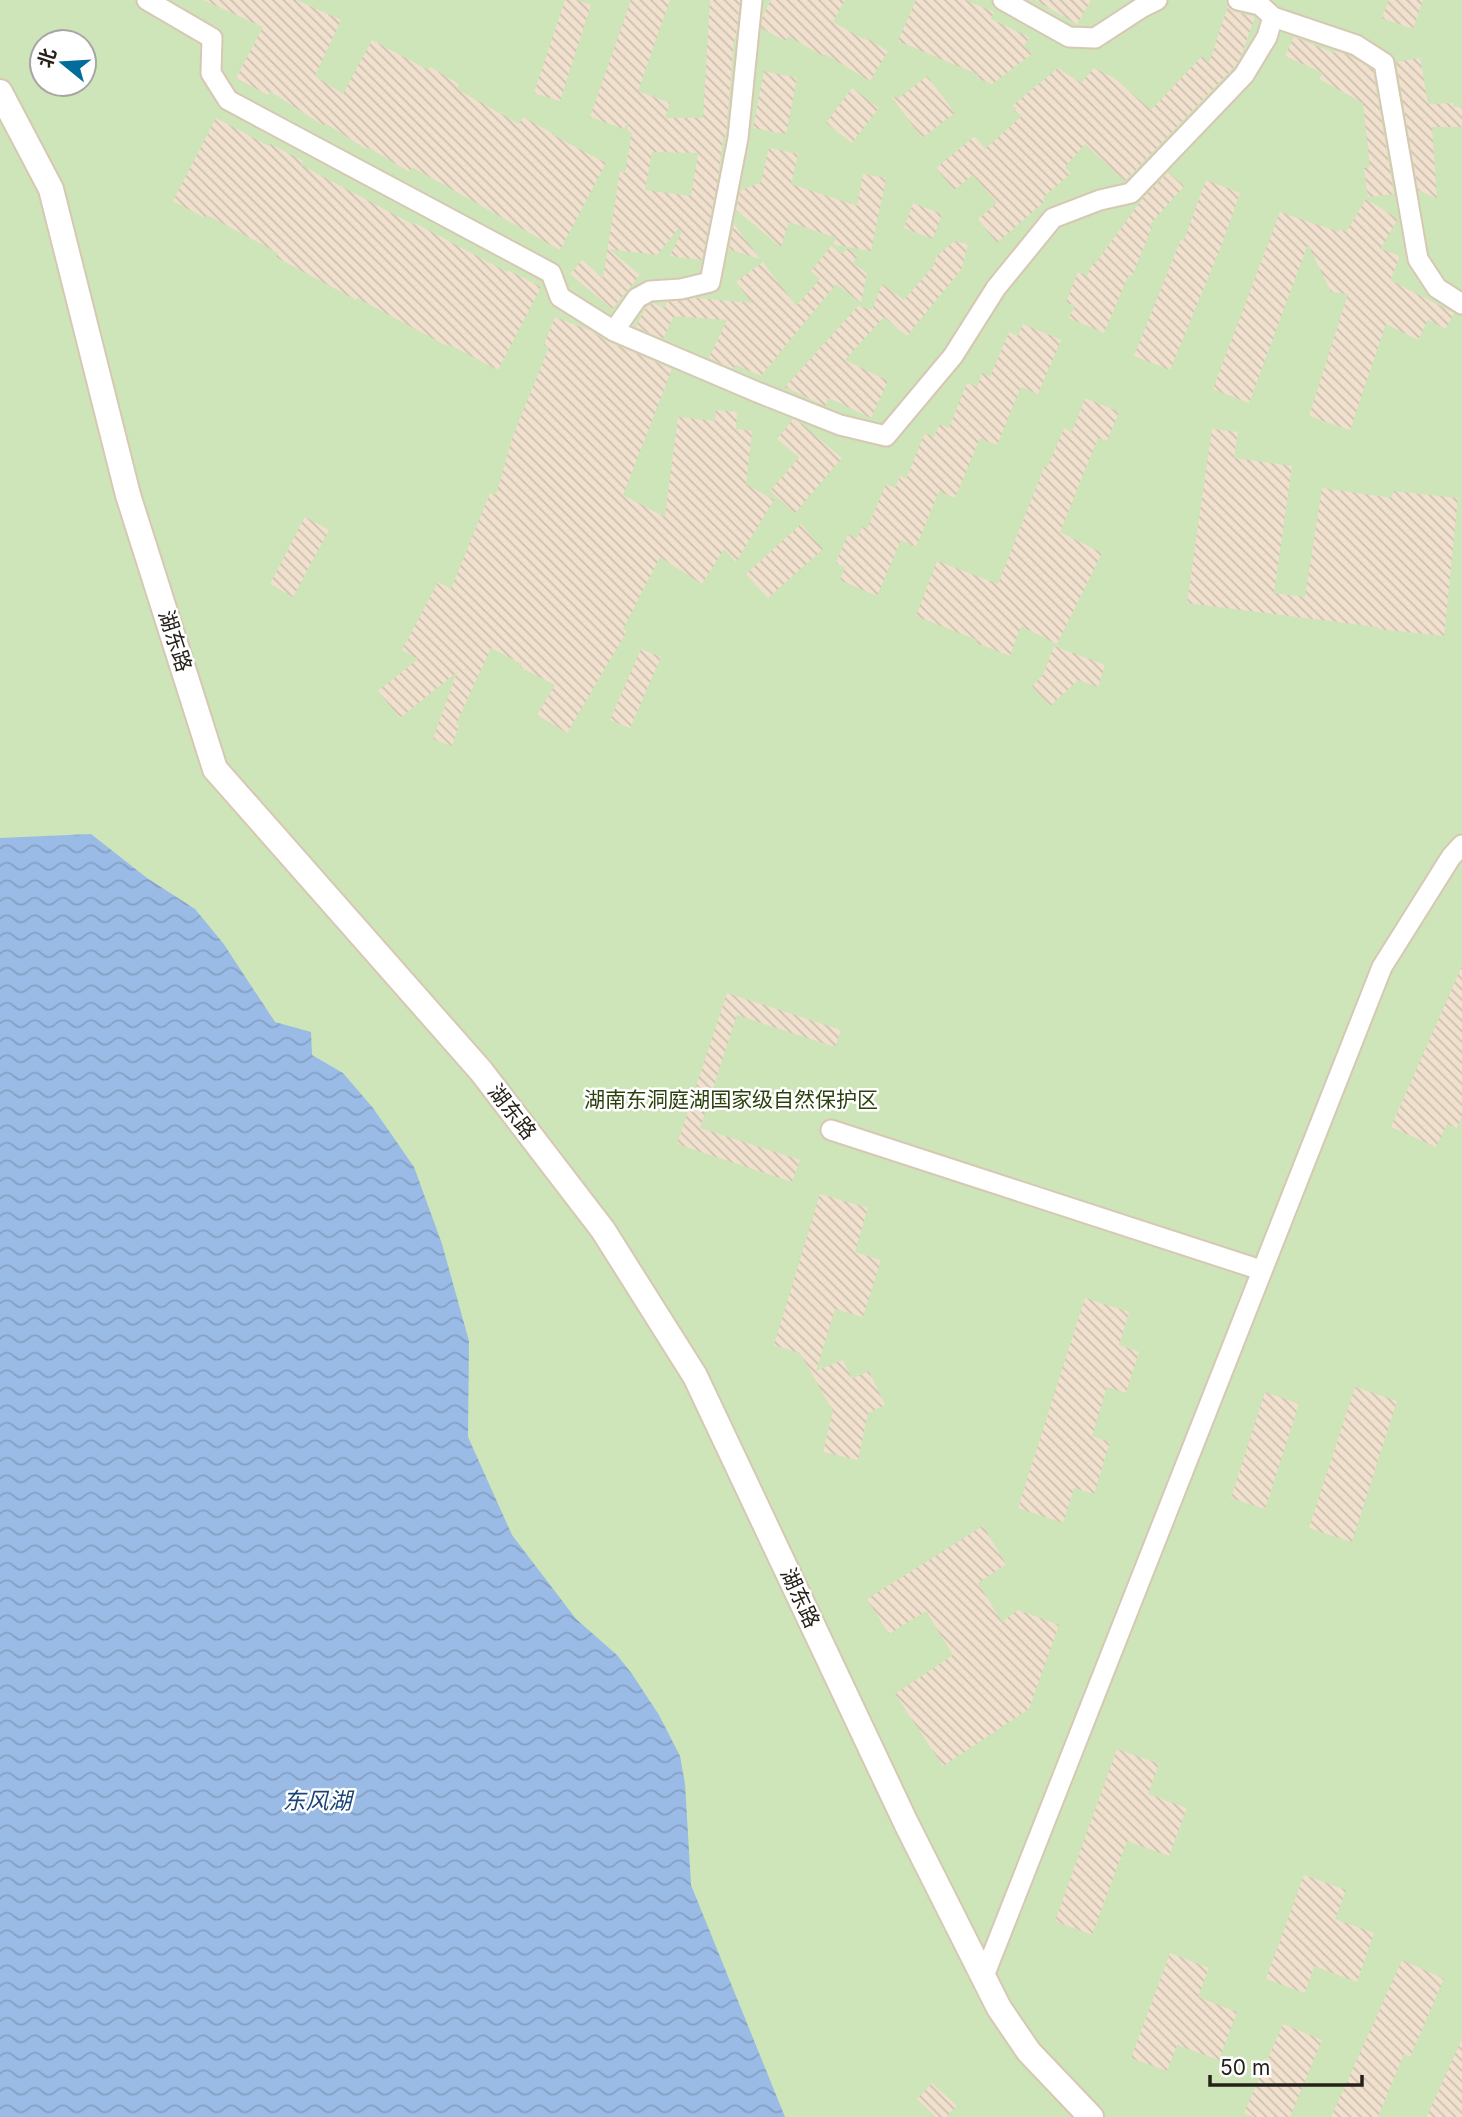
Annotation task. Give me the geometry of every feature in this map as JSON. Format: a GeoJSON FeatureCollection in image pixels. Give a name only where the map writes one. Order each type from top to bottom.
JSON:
{"type":"FeatureCollection","features":[{"type":"Feature","properties":{"kind":"street"},"geometry":{"type":"LineString","coordinates":[[147,0],[212,38],[211,73],[228,100],[551,273],[560,296],[614,331],[840,425],[886,436],[953,356],[996,288],[1053,218],[1100,200],[1131,193],[1244,75],[1267,37],[1273,17]]}},
{"type":"Feature","properties":{"kind":"street"},"geometry":{"type":"LineString","coordinates":[[614,331],[637,298],[650,291],[681,289],[710,282],[738,138],[752,0]]}},
{"type":"Feature","properties":{"kind":"street"},"geometry":{"type":"LineString","coordinates":[[1003,0],[1069,37],[1095,38],[1157,0]]}},
{"type":"Feature","properties":{"kind":"street"},"geometry":{"type":"LineString","coordinates":[[1238,0],[1260,5],[1273,17],[1356,46],[1384,63],[1418,260],[1437,288],[1462,304]]}},
{"type":"Feature","properties":{"kind":"street","name":"湖东路"},"geometry":{"type":"LineString","coordinates":[[0,92],[51,189],[128,495],[215,769],[481,1071],[603,1230],[695,1376],[906,1823],[999,2008],[1029,2052],[1091,2117]]}},
{"type":"Feature","properties":{"kind":"street"},"geometry":{"type":"LineString","coordinates":[[984,1976],[1382,967],[1451,857],[1462,845]]}},
{"type":"Feature","properties":{"kind":"street"},"geometry":{"type":"LineString","coordinates":[[831,1130],[1261,1270]]}},
{"type":"Feature","properties":{"kind":"green space","name":"湖南东洞庭湖国家级自然保护区"},"geometry":{"type":"Polygon","coordinates":[[[0,0],[1462,0],[1462,2117],[0,2117],[0,0]]]}},
{"type":"Feature","properties":{"kind":"water","name":"东风湖"},"geometry":{"type":"Polygon","coordinates":[[[91,834],[147,878],[195,909],[223,943],[275,1022],[311,1032],[312,1055],[343,1073],[373,1108],[414,1167],[442,1244],[469,1341],[468,1437],[512,1535],[576,1619],[617,1655],[632,1674],[659,1715],[680,1756],[685,1784],[691,1885],[785,2117],[0,2117],[0,838],[91,834]]]}},
{"type":"Feature","properties":{"kind":"building"},"geometry":{"type":"Polygon","coordinates":[[[203,0],[296,0],[341,20],[315,76],[343,94],[372,40],[428,70],[430,67],[459,84],[457,89],[519,124],[523,117],[606,163],[560,250],[412,167],[410,172],[325,123],[324,126],[270,91],[268,95],[236,78],[263,27],[203,0]]]}},
{"type":"Feature","properties":{"kind":"building"},"geometry":{"type":"Polygon","coordinates":[[[565,0],[577,0],[591,5],[560,101],[534,93],[565,0]]]}},
{"type":"Feature","properties":{"kind":"building"},"geometry":{"type":"Polygon","coordinates":[[[631,0],[670,0],[638,91],[670,103],[665,118],[703,118],[710,0],[740,0],[726,136],[723,138],[702,260],[670,256],[682,231],[678,229],[657,255],[609,249],[640,275],[612,309],[570,274],[582,260],[603,278],[620,171],[625,173],[632,133],[627,130],[629,120],[624,129],[590,117],[631,0]],[[652,152],[645,190],[691,196],[698,153],[652,152]]]}},
{"type":"Feature","properties":{"kind":"building"},"geometry":{"type":"Polygon","coordinates":[[[771,0],[845,0],[833,22],[888,51],[870,81],[788,36],[785,41],[761,28],[763,15],[771,0]]]}},
{"type":"Feature","properties":{"kind":"building"},"geometry":{"type":"Polygon","coordinates":[[[916,0],[965,0],[994,12],[991,19],[1029,37],[1024,47],[1033,53],[992,84],[977,78],[979,75],[898,41],[916,0]]]}},
{"type":"Feature","properties":{"kind":"building"},"geometry":{"type":"Polygon","coordinates":[[[1035,0],[1091,0],[1077,24],[1035,0]]]}},
{"type":"Feature","properties":{"kind":"building"},"geometry":{"type":"Polygon","coordinates":[[[1389,0],[1423,0],[1413,29],[1382,18],[1389,0]]]}},
{"type":"Feature","properties":{"kind":"building"},"geometry":{"type":"Polygon","coordinates":[[[1228,6],[1235,12],[1255,17],[1241,56],[1235,66],[1125,181],[1085,144],[1065,167],[1071,173],[1043,198],[1045,201],[997,243],[978,219],[997,203],[973,175],[954,190],[936,168],[975,136],[985,149],[1022,116],[1014,111],[1016,108],[1012,106],[1058,68],[1081,83],[1094,68],[1113,77],[1151,110],[1202,56],[1209,63],[1228,6]]]}},
{"type":"Feature","properties":{"kind":"building"},"geometry":{"type":"Polygon","coordinates":[[[1294,37],[1334,53],[1335,51],[1348,55],[1373,70],[1394,194],[1368,197],[1364,168],[1370,167],[1363,103],[1319,79],[1323,73],[1285,56],[1294,37]]]}},
{"type":"Feature","properties":{"kind":"building"},"geometry":{"type":"Polygon","coordinates":[[[1420,58],[1428,104],[1453,103],[1453,107],[1462,107],[1462,127],[1432,127],[1437,199],[1418,190],[1396,62],[1420,58]]]}},
{"type":"Feature","properties":{"kind":"building"},"geometry":{"type":"Polygon","coordinates":[[[764,71],[797,78],[786,134],[753,128],[764,71]]]}},
{"type":"Feature","properties":{"kind":"building"},"geometry":{"type":"Polygon","coordinates":[[[927,76],[955,113],[922,138],[891,96],[899,98],[927,76]]]}},
{"type":"Feature","properties":{"kind":"building"},"geometry":{"type":"Polygon","coordinates":[[[852,88],[879,108],[852,143],[826,123],[852,88]]]}},
{"type":"Feature","properties":{"kind":"building"},"geometry":{"type":"Polygon","coordinates":[[[216,118],[303,161],[301,165],[414,225],[415,223],[541,287],[498,370],[357,298],[356,300],[276,257],[278,253],[207,215],[205,218],[173,201],[216,118]]]}},
{"type":"Feature","properties":{"kind":"building"},"geometry":{"type":"Polygon","coordinates":[[[769,148],[798,154],[791,184],[857,206],[863,174],[886,178],[871,251],[832,244],[837,238],[789,222],[781,247],[736,210],[740,191],[761,182],[769,148]]]}},
{"type":"Feature","properties":{"kind":"building"},"geometry":{"type":"Polygon","coordinates":[[[1168,172],[1184,186],[1149,226],[1152,227],[1132,276],[1129,274],[1104,333],[1069,318],[1075,306],[1066,302],[1078,272],[1087,276],[1093,263],[1095,264],[1143,198],[1168,172]]]}},
{"type":"Feature","properties":{"kind":"building"},"geometry":{"type":"Polygon","coordinates":[[[1206,180],[1240,193],[1170,370],[1134,356],[1181,239],[1184,240],[1206,180]]]}},
{"type":"Feature","properties":{"kind":"building"},"geometry":{"type":"Polygon","coordinates":[[[1366,199],[1398,219],[1380,249],[1400,256],[1390,280],[1454,313],[1446,329],[1428,320],[1418,340],[1386,324],[1350,430],[1309,416],[1348,294],[1331,292],[1308,244],[1249,403],[1213,389],[1280,212],[1346,232],[1366,199]]]}},
{"type":"Feature","properties":{"kind":"building"},"geometry":{"type":"Polygon","coordinates":[[[913,203],[942,214],[933,239],[904,228],[913,203]]]}},
{"type":"Feature","properties":{"kind":"building"},"geometry":{"type":"Polygon","coordinates":[[[734,224],[760,259],[729,249],[734,224]]]}},
{"type":"Feature","properties":{"kind":"building"},"geometry":{"type":"Polygon","coordinates":[[[954,241],[968,244],[961,270],[907,336],[884,317],[845,360],[888,381],[871,418],[829,398],[825,406],[785,387],[858,306],[872,310],[882,284],[904,300],[934,265],[936,257],[954,241]]]}},
{"type":"Feature","properties":{"kind":"building"},"geometry":{"type":"Polygon","coordinates":[[[831,246],[842,254],[848,248],[858,256],[853,263],[867,273],[861,303],[836,284],[761,376],[736,365],[731,368],[709,358],[727,320],[674,316],[663,339],[636,327],[646,307],[653,303],[666,308],[666,302],[695,298],[752,303],[736,282],[763,262],[796,306],[820,279],[811,271],[831,246]]]}},
{"type":"Feature","properties":{"kind":"building"},"geometry":{"type":"Polygon","coordinates":[[[555,317],[672,369],[623,495],[665,517],[678,417],[715,421],[716,410],[737,412],[736,429],[752,431],[746,484],[774,500],[736,562],[724,549],[702,584],[660,557],[623,629],[627,631],[567,733],[537,715],[555,685],[491,648],[456,724],[459,725],[452,746],[433,739],[457,672],[400,718],[378,691],[418,659],[402,650],[438,582],[451,589],[490,493],[496,495],[513,436],[549,347],[544,345],[555,317]]]}},
{"type":"Feature","properties":{"kind":"building"},"geometry":{"type":"Polygon","coordinates":[[[1023,324],[1061,340],[1038,394],[1021,387],[997,445],[980,438],[955,498],[939,491],[916,547],[901,540],[877,596],[840,580],[845,567],[836,563],[848,534],[857,538],[862,527],[867,529],[886,484],[895,488],[900,476],[906,479],[925,433],[934,437],[940,424],[949,428],[967,383],[977,387],[982,373],[990,377],[1009,332],[1018,336],[1023,324]]]}},
{"type":"Feature","properties":{"kind":"building"},"geometry":{"type":"Polygon","coordinates":[[[1085,398],[1119,412],[1107,441],[1098,438],[1060,532],[1102,553],[1057,644],[1021,626],[1010,656],[916,616],[937,561],[998,584],[1045,465],[1048,466],[1064,428],[1072,432],[1085,398]]]}},
{"type":"Feature","properties":{"kind":"building"},"geometry":{"type":"Polygon","coordinates":[[[793,419],[842,458],[795,513],[770,491],[799,457],[777,439],[793,419]]]}},
{"type":"Feature","properties":{"kind":"building"},"geometry":{"type":"Polygon","coordinates":[[[1212,429],[1238,432],[1234,458],[1292,466],[1274,593],[1305,597],[1322,488],[1392,498],[1393,491],[1458,498],[1444,636],[1187,603],[1212,429]]]}},
{"type":"Feature","properties":{"kind":"building"},"geometry":{"type":"Polygon","coordinates":[[[305,517],[329,530],[293,597],[270,584],[305,517]]]}},
{"type":"Feature","properties":{"kind":"building"},"geometry":{"type":"Polygon","coordinates":[[[801,524],[823,549],[768,598],[746,574],[801,524]]]}},
{"type":"Feature","properties":{"kind":"building"},"geometry":{"type":"Polygon","coordinates":[[[1054,646],[1105,665],[1098,687],[1078,680],[1050,706],[1032,686],[1043,675],[1054,646]]]}},
{"type":"Feature","properties":{"kind":"building"},"geometry":{"type":"Polygon","coordinates":[[[641,649],[661,657],[630,728],[610,720],[641,649]]]}},
{"type":"Feature","properties":{"kind":"building"},"geometry":{"type":"Polygon","coordinates":[[[1462,966],[1462,1116],[1457,1128],[1447,1124],[1436,1147],[1391,1127],[1462,966]]]}},
{"type":"Feature","properties":{"kind":"building"},"geometry":{"type":"Polygon","coordinates":[[[727,993],[841,1030],[835,1047],[737,1015],[700,1128],[800,1160],[792,1182],[677,1144],[727,993]]]}},
{"type":"Feature","properties":{"kind":"building"},"geometry":{"type":"Polygon","coordinates":[[[820,1194],[868,1208],[855,1252],[881,1260],[863,1317],[835,1309],[816,1371],[843,1360],[852,1379],[869,1371],[885,1405],[868,1413],[858,1460],[823,1452],[833,1411],[800,1353],[774,1345],[820,1194]]]}},
{"type":"Feature","properties":{"kind":"building"},"geometry":{"type":"Polygon","coordinates":[[[1085,1298],[1129,1312],[1119,1345],[1139,1352],[1126,1393],[1107,1387],[1092,1436],[1110,1442],[1094,1494],[1074,1488],[1063,1523],[1018,1508],[1085,1298]]]}},
{"type":"Feature","properties":{"kind":"building"},"geometry":{"type":"Polygon","coordinates":[[[1355,1387],[1397,1401],[1352,1542],[1309,1528],[1355,1387]]]}},
{"type":"Feature","properties":{"kind":"building"},"geometry":{"type":"Polygon","coordinates":[[[1265,1392],[1299,1404],[1265,1509],[1231,1498],[1265,1392]]]}},
{"type":"Feature","properties":{"kind":"building"},"geometry":{"type":"Polygon","coordinates":[[[983,1526],[1006,1564],[978,1583],[1002,1622],[1018,1610],[1059,1625],[1029,1709],[943,1766],[895,1694],[953,1655],[926,1611],[889,1634],[867,1599],[983,1526]]]}},
{"type":"Feature","properties":{"kind":"building"},"geometry":{"type":"Polygon","coordinates":[[[1117,1749],[1159,1764],[1148,1794],[1187,1808],[1169,1856],[1127,1841],[1092,1935],[1055,1921],[1117,1749]]]}},
{"type":"Feature","properties":{"kind":"building"},"geometry":{"type":"Polygon","coordinates":[[[1304,1875],[1346,1890],[1335,1919],[1374,1933],[1357,1982],[1314,1966],[1305,1993],[1266,1979],[1304,1875]]]}},
{"type":"Feature","properties":{"kind":"building"},"geometry":{"type":"Polygon","coordinates":[[[1170,1953],[1209,1968],[1198,1997],[1237,2012],[1219,2060],[1177,2045],[1167,2071],[1131,2058],[1170,1953]]]}},
{"type":"Feature","properties":{"kind":"building"},"geometry":{"type":"Polygon","coordinates":[[[1402,1960],[1444,1979],[1410,2057],[1404,2054],[1378,2117],[1331,2117],[1402,1960]]]}},
{"type":"Feature","properties":{"kind":"building"},"geometry":{"type":"Polygon","coordinates":[[[1283,2024],[1322,2040],[1290,2117],[1254,2117],[1244,2113],[1283,2024]]]}},
{"type":"Feature","properties":{"kind":"building"},"geometry":{"type":"Polygon","coordinates":[[[1462,2039],[1462,2117],[1427,2117],[1435,2098],[1462,2039]]]}},
{"type":"Feature","properties":{"kind":"building"},"geometry":{"type":"Polygon","coordinates":[[[932,2083],[957,2106],[946,2117],[936,2117],[917,2099],[932,2083]]]}}]}
